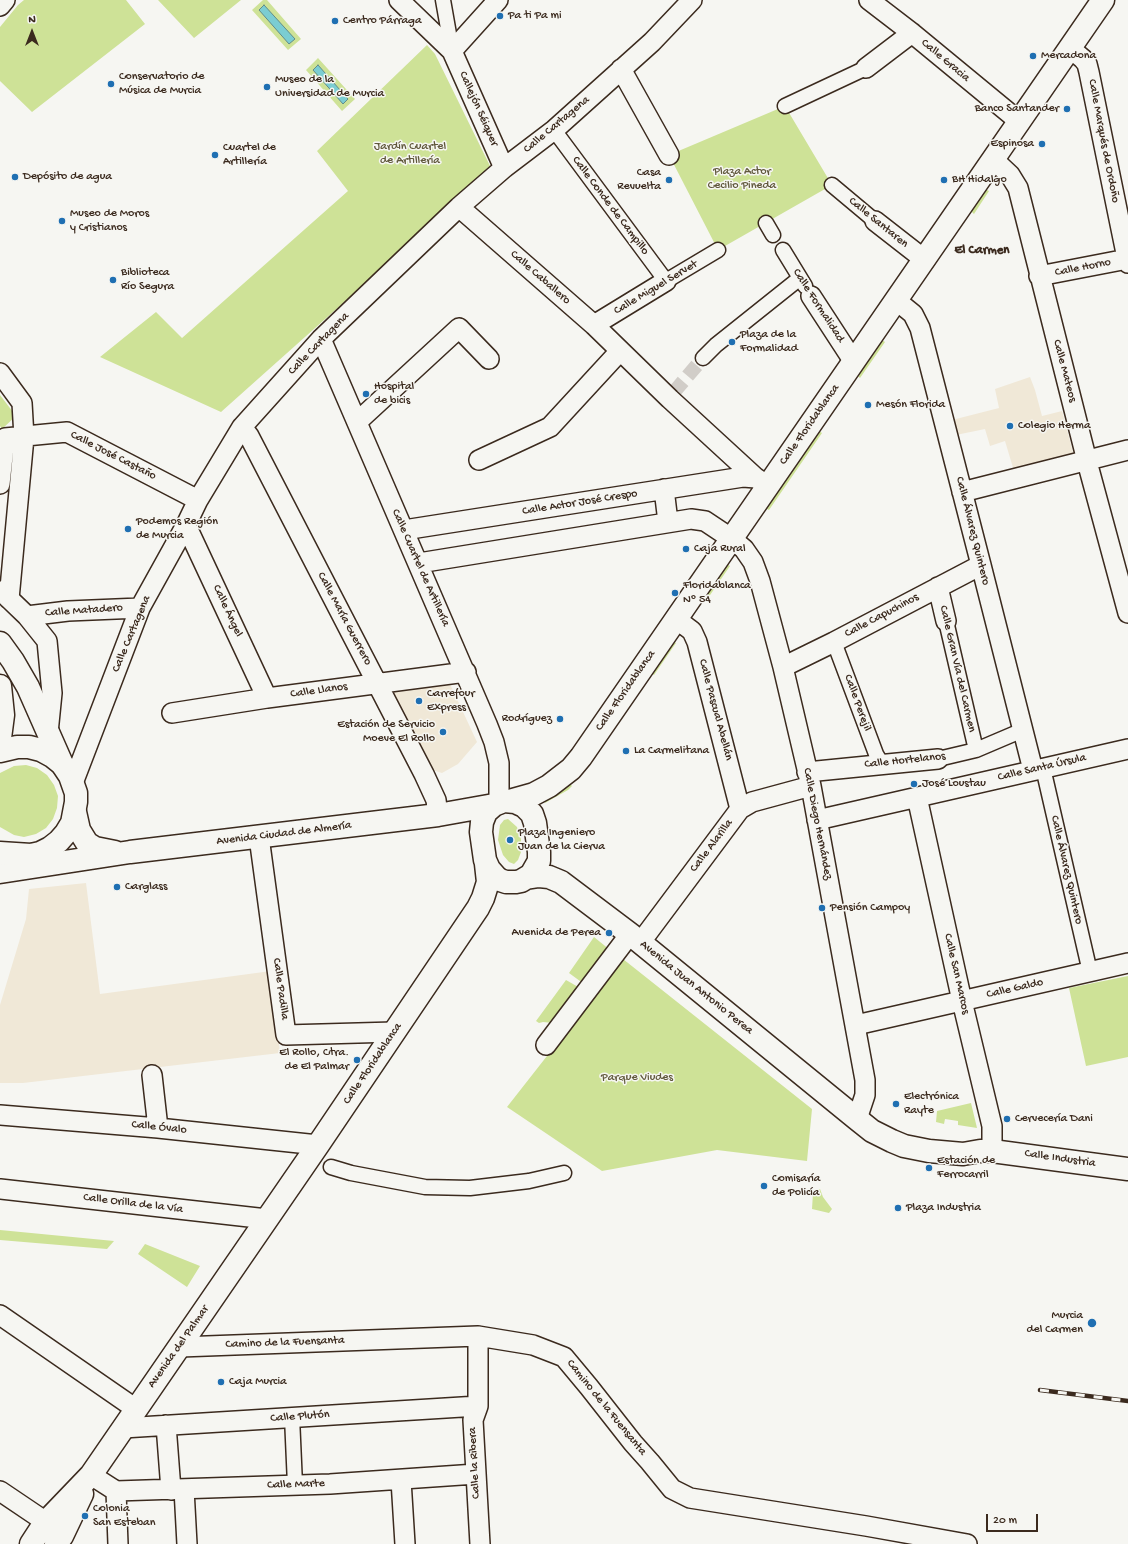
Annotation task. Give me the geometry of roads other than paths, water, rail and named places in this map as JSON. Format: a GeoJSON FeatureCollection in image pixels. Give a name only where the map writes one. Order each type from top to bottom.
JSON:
{"type":"FeatureCollection","features":[{"type":"Feature","properties":{"kind":"main road","name":"Calle Floridablanca"},"geometry":{"type":"LineString","coordinates":[[501,803],[543,790],[571,769],[581,757],[732,539],[762,482],[854,362],[1071,49],[1103,0]]}},
{"type":"Feature","properties":{"kind":"main road"},"geometry":{"type":"LineString","coordinates":[[0,643],[13,661],[28,688],[62,764]]}},
{"type":"Feature","properties":{"kind":"main road"},"geometry":{"type":"LineString","coordinates":[[0,686],[3,715],[0,738]]}},
{"type":"Feature","properties":{"kind":"main road","name":"Avenida Ciudad de Almería"},"geometry":{"type":"LineString","coordinates":[[0,751],[17,747],[29,747],[47,753],[62,764],[73,783],[76,798],[75,812],[79,830],[87,843],[102,851],[130,852]]}},
{"type":"Feature","properties":{"kind":"main road","name":"Avenida Ciudad de Almería"},"geometry":{"type":"LineString","coordinates":[[0,872],[130,852],[438,815],[501,803]]}},
{"type":"Feature","properties":{"kind":"main road"},"geometry":{"type":"LineString","coordinates":[[501,803],[520,804],[528,810],[535,823],[539,861],[534,871],[520,880],[506,882],[496,877],[486,864],[481,827],[486,812],[501,803]]}},
{"type":"Feature","properties":{"kind":"main road"},"geometry":{"type":"LineString","coordinates":[[0,854],[30,855],[40,853],[50,848],[66,833],[72,823],[75,812]]}},
{"type":"Feature","properties":{"kind":"main road","name":"Avenida Ciudad de Almería"},"geometry":{"type":"LineString","coordinates":[[438,815],[464,816],[476,821],[481,827]]}},
{"type":"Feature","properties":{"kind":"main road","name":"Calle Floridablanca"},"geometry":{"type":"LineString","coordinates":[[478,908],[488,882],[486,864]]}},
{"type":"Feature","properties":{"kind":"main road","name":"Avenida Juan Antonio Perea"},"geometry":{"type":"LineString","coordinates":[[520,880],[542,876],[557,879],[635,938],[857,1119]]}},
{"type":"Feature","properties":{"kind":"main road","name":"Calle Floridablanca"},"geometry":{"type":"LineString","coordinates":[[267,1219],[478,908],[498,889],[520,880]]}},
{"type":"Feature","properties":{"kind":"main road"},"geometry":{"type":"LineString","coordinates":[[857,1119],[884,1137],[911,1148],[956,1154],[992,1150]]}},
{"type":"Feature","properties":{"kind":"main road","name":"Calle Industria"},"geometry":{"type":"LineString","coordinates":[[992,1150],[1128,1169]]}},
{"type":"Feature","properties":{"kind":"main road","name":"Avenida del Palmar"},"geometry":{"type":"LineString","coordinates":[[56,1544],[62,1536],[91,1475],[267,1219]]}},
{"type":"Feature","properties":{"kind":"main road","name":"Avenida del Palmar"},"geometry":{"type":"LineString","coordinates":[[31,1544],[46,1522],[91,1475]]}},
{"type":"Feature","properties":{"kind":"street"},"geometry":{"type":"LineString","coordinates":[[0,6],[5,0]]}},
{"type":"Feature","properties":{"kind":"street"},"geometry":{"type":"LineString","coordinates":[[399,0],[452,51]]}},
{"type":"Feature","properties":{"kind":"street"},"geometry":{"type":"LineString","coordinates":[[443,0],[452,51]]}},
{"type":"Feature","properties":{"kind":"street"},"geometry":{"type":"LineString","coordinates":[[452,51],[498,0]]}},
{"type":"Feature","properties":{"kind":"street","name":"Calle Cartagena"},"geometry":{"type":"LineString","coordinates":[[73,783],[140,608],[186,525],[198,500],[242,426],[321,339],[460,207],[504,168],[554,130],[652,42],[692,0]]}},
{"type":"Feature","properties":{"kind":"street","name":"Calle Gracia"},"geometry":{"type":"LineString","coordinates":[[869,0],[912,33],[1020,122]]}},
{"type":"Feature","properties":{"kind":"street"},"geometry":{"type":"LineString","coordinates":[[785,106],[866,68],[912,33]]}},
{"type":"Feature","properties":{"kind":"street","name":"Calle Marqués de Ordoño"},"geometry":{"type":"LineString","coordinates":[[1071,49],[1087,64],[1128,261]]}},
{"type":"Feature","properties":{"kind":"street","name":"Callejón Séiquer"},"geometry":{"type":"LineString","coordinates":[[452,51],[504,168]]}},
{"type":"Feature","properties":{"kind":"street"},"geometry":{"type":"LineString","coordinates":[[621,69],[669,155]]}},
{"type":"Feature","properties":{"kind":"street","name":"Calle Conde de Campillo"},"geometry":{"type":"LineString","coordinates":[[554,130],[666,281]]}},
{"type":"Feature","properties":{"kind":"street","name":"Calle Mateos"},"geometry":{"type":"LineString","coordinates":[[994,160],[1010,175],[1018,188],[1039,276],[1128,613]]}},
{"type":"Feature","properties":{"kind":"street","name":"Calle Santaren"},"geometry":{"type":"LineString","coordinates":[[832,185],[925,260]]}},
{"type":"Feature","properties":{"kind":"street","name":"Calle Caballero"},"geometry":{"type":"LineString","coordinates":[[460,207],[672,396],[762,482]]}},
{"type":"Feature","properties":{"kind":"street","name":"Calle Miguel Servet"},"geometry":{"type":"LineString","coordinates":[[594,325],[718,250]]}},
{"type":"Feature","properties":{"kind":"street","name":"Calle Formalidad"},"geometry":{"type":"LineString","coordinates":[[783,250],[854,362]]}},
{"type":"Feature","properties":{"kind":"street","name":"Calle Horno"},"geometry":{"type":"LineString","coordinates":[[1039,276],[1128,261]]}},
{"type":"Feature","properties":{"kind":"street"},"geometry":{"type":"LineString","coordinates":[[703,358],[716,345],[800,278]]}},
{"type":"Feature","properties":{"kind":"street","name":"Calle Álvarez Quintero"},"geometry":{"type":"LineString","coordinates":[[897,301],[910,311],[918,322],[1023,730],[1038,769],[1090,972]]}},
{"type":"Feature","properties":{"kind":"street"},"geometry":{"type":"LineString","coordinates":[[357,422],[459,328],[489,359]]}},
{"type":"Feature","properties":{"kind":"street","name":"Calle Cuartel de Artillería"},"geometry":{"type":"LineString","coordinates":[[321,339],[466,672],[494,742],[500,770],[501,803]]}},
{"type":"Feature","properties":{"kind":"street"},"geometry":{"type":"LineString","coordinates":[[479,460],[550,427],[620,350]]}},
{"type":"Feature","properties":{"kind":"street"},"geometry":{"type":"LineString","coordinates":[[0,373],[22,403],[24,436],[5,595],[27,616],[47,642],[52,693],[48,733]]}},
{"type":"Feature","properties":{"kind":"street","name":"Calle María Guerrero"},"geometry":{"type":"LineString","coordinates":[[242,426],[249,436],[432,789],[436,800],[438,815]]}},
{"type":"Feature","properties":{"kind":"street","name":"Calle José Castaño"},"geometry":{"type":"LineString","coordinates":[[0,484],[5,438],[67,432],[198,500]]}},
{"type":"Feature","properties":{"kind":"street"},"geometry":{"type":"LineString","coordinates":[[962,492],[1128,450]]}},
{"type":"Feature","properties":{"kind":"street","name":"Calle Actor José Crespo"},"geometry":{"type":"LineString","coordinates":[[404,530],[743,477],[762,482]]}},
{"type":"Feature","properties":{"kind":"street"},"geometry":{"type":"LineString","coordinates":[[664,489],[668,522]]}},
{"type":"Feature","properties":{"kind":"street"},"geometry":{"type":"LineString","coordinates":[[419,563],[691,519],[705,521],[732,539]]}},
{"type":"Feature","properties":{"kind":"street","name":"Calle Ángel"},"geometry":{"type":"LineString","coordinates":[[186,525],[267,698]]}},
{"type":"Feature","properties":{"kind":"street","name":"Calle Diego Hernández"},"geometry":{"type":"LineString","coordinates":[[732,539],[744,549],[756,571],[783,667],[809,779],[856,1025],[866,1090],[857,1119]]}},
{"type":"Feature","properties":{"kind":"street","name":"Calle Capuchinos"},"geometry":{"type":"LineString","coordinates":[[783,667],[981,565]]}},
{"type":"Feature","properties":{"kind":"street","name":"Calle Gran Vía del Carmen"},"geometry":{"type":"LineString","coordinates":[[938,587],[976,750]]}},
{"type":"Feature","properties":{"kind":"street","name":"Calle Matadero"},"geometry":{"type":"LineString","coordinates":[[27,616],[68,611],[140,608]]}},
{"type":"Feature","properties":{"kind":"street","name":"Calle Pascual Abellán"},"geometry":{"type":"LineString","coordinates":[[676,620],[692,631],[697,642],[740,809]]}},
{"type":"Feature","properties":{"kind":"street","name":"Calle Perejil"},"geometry":{"type":"LineString","coordinates":[[834,642],[876,754],[882,764]]}},
{"type":"Feature","properties":{"kind":"street","name":"Calle Llanos"},"geometry":{"type":"LineString","coordinates":[[172,713],[267,698],[466,672]]}},
{"type":"Feature","properties":{"kind":"street","name":"Calle Hortelanos"},"geometry":{"type":"LineString","coordinates":[[809,779],[882,764],[938,759],[976,750],[1023,730]]}},
{"type":"Feature","properties":{"kind":"street","name":"Calle Santa Úrsula"},"geometry":{"type":"LineString","coordinates":[[817,820],[1128,748]]}},
{"type":"Feature","properties":{"kind":"street","name":"Calle Alarilla"},"geometry":{"type":"LineString","coordinates":[[546,1045],[740,809],[752,802],[809,779]]}},
{"type":"Feature","properties":{"kind":"street","name":"Calle San Marcos"},"geometry":{"type":"LineString","coordinates":[[917,797],[962,1001],[992,1126],[992,1150]]}},
{"type":"Feature","properties":{"kind":"street","name":"Calle Padilla"},"geometry":{"type":"LineString","coordinates":[[259,837],[286,1035],[394,1032]]}},
{"type":"Feature","properties":{"kind":"street","name":"Calle Galdo"},"geometry":{"type":"LineString","coordinates":[[856,1025],[1128,963]]}},
{"type":"Feature","properties":{"kind":"street"},"geometry":{"type":"LineString","coordinates":[[152,1075],[158,1128]]}},
{"type":"Feature","properties":{"kind":"street","name":"Calle Óvalo"},"geometry":{"type":"LineString","coordinates":[[0,1115],[158,1128],[318,1144]]}},
{"type":"Feature","properties":{"kind":"street"},"geometry":{"type":"LineString","coordinates":[[331,1167],[351,1173],[425,1186],[470,1188],[529,1181],[564,1173]]}},
{"type":"Feature","properties":{"kind":"street","name":"Calle Orilla de la Vía"},"geometry":{"type":"LineString","coordinates":[[0,1189],[267,1219]]}},
{"type":"Feature","properties":{"kind":"street"},"geometry":{"type":"LineString","coordinates":[[0,1315],[136,1409]]}},
{"type":"Feature","properties":{"kind":"street","name":"Camino de la Fuensanta"},"geometry":{"type":"LineString","coordinates":[[180,1347],[478,1336],[533,1345],[564,1357],[632,1443],[672,1489],[690,1498],[866,1526],[967,1544]]}},
{"type":"Feature","properties":{"kind":"street","name":"Calle la Ribera"},"geometry":{"type":"LineString","coordinates":[[478,1336],[478,1406],[473,1420],[480,1544]]}},
{"type":"Feature","properties":{"kind":"street","name":"Calle Plutón"},"geometry":{"type":"LineString","coordinates":[[123,1428],[478,1406]]}},
{"type":"Feature","properties":{"kind":"street"},"geometry":{"type":"LineString","coordinates":[[292,1418],[295,1485]]}},
{"type":"Feature","properties":{"kind":"street"},"geometry":{"type":"LineString","coordinates":[[166,1425],[187,1544]]}},
{"type":"Feature","properties":{"kind":"street","name":"Calle Marte"},"geometry":{"type":"LineString","coordinates":[[116,1492],[401,1480],[476,1474]]}},
{"type":"Feature","properties":{"kind":"street"},"geometry":{"type":"LineString","coordinates":[[91,1475],[116,1492],[118,1544]]}},
{"type":"Feature","properties":{"kind":"street"},"geometry":{"type":"LineString","coordinates":[[401,1480],[405,1544]]}},
{"type":"Feature","properties":{"kind":"street"},"geometry":{"type":"LineString","coordinates":[[0,1491],[46,1522]]}},
{"type":"Feature","properties":{"kind":"water"},"geometry":{"type":"Polygon","coordinates":[[[264,5],[295,39],[289,44],[259,10],[264,5]]]}},
{"type":"Feature","properties":{"kind":"water"},"geometry":{"type":"Polygon","coordinates":[[[318,65],[348,99],[343,104],[313,70],[318,65]]]}},
{"type":"Feature","properties":{"kind":"tunnel"},"geometry":{"type":"LineString","coordinates":[[674,392],[703,358]]}},
{"type":"Feature","properties":{"kind":"railway"},"geometry":{"type":"LineString","coordinates":[[1040,1390],[1128,1401]]}},
{"type":"Feature","properties":{"kind":"place","name":"Pa ti Pa mi"},"geometry":{"type":"Point","coordinates":[500,16]}},
{"type":"Feature","properties":{"kind":"place","name":"Centro Párraga"},"geometry":{"type":"Point","coordinates":[335,21]}},
{"type":"Feature","properties":{"kind":"place","name":"Mercadona"},"geometry":{"type":"Point","coordinates":[1033,56]}},
{"type":"Feature","properties":{"kind":"place","name":"Conservatorio de Música de Murcia"},"geometry":{"type":"Point","coordinates":[111,84]}},
{"type":"Feature","properties":{"kind":"place","name":"Museo de la Universidad de Murcia"},"geometry":{"type":"Point","coordinates":[267,87]}},
{"type":"Feature","properties":{"kind":"place","name":"Banco Santander"},"geometry":{"type":"Point","coordinates":[1067,109]}},
{"type":"Feature","properties":{"kind":"place","name":"Espinosa"},"geometry":{"type":"Point","coordinates":[1042,144]}},
{"type":"Feature","properties":{"kind":"place","name":"Cuartel de Artillería"},"geometry":{"type":"Point","coordinates":[215,155]}},
{"type":"Feature","properties":{"kind":"place","name":"Depósito de agua"},"geometry":{"type":"Point","coordinates":[15,177]}},
{"type":"Feature","properties":{"kind":"place","name":"Casa Revuelta"},"geometry":{"type":"Point","coordinates":[669,180]}},
{"type":"Feature","properties":{"kind":"place","name":"BH Hidalgo"},"geometry":{"type":"Point","coordinates":[944,180]}},
{"type":"Feature","properties":{"kind":"place","name":"Museo de Moros y Cristianos"},"geometry":{"type":"Point","coordinates":[62,221]}},
{"type":"Feature","properties":{"kind":"place","name":"Biblioteca Río Segura"},"geometry":{"type":"Point","coordinates":[113,280]}},
{"type":"Feature","properties":{"kind":"place","name":"Plaza de la Formalidad"},"geometry":{"type":"Point","coordinates":[732,342]}},
{"type":"Feature","properties":{"kind":"place","name":"Hospital de bicis"},"geometry":{"type":"Point","coordinates":[366,394]}},
{"type":"Feature","properties":{"kind":"place","name":"Mesón Florida"},"geometry":{"type":"Point","coordinates":[868,405]}},
{"type":"Feature","properties":{"kind":"place","name":"Colegio Herma"},"geometry":{"type":"Point","coordinates":[1010,426]}},
{"type":"Feature","properties":{"kind":"place","name":"Podemos Región de Murcia"},"geometry":{"type":"Point","coordinates":[128,529]}},
{"type":"Feature","properties":{"kind":"place","name":"Caja Rural"},"geometry":{"type":"Point","coordinates":[686,549]}},
{"type":"Feature","properties":{"kind":"place","name":"Floridablanca Nº 54"},"geometry":{"type":"Point","coordinates":[675,593]}},
{"type":"Feature","properties":{"kind":"place","name":"Carrefour Express"},"geometry":{"type":"Point","coordinates":[419,701]}},
{"type":"Feature","properties":{"kind":"place","name":"Rodríguez"},"geometry":{"type":"Point","coordinates":[560,719]}},
{"type":"Feature","properties":{"kind":"place","name":"Estación de Servicio Moeve El Rollo"},"geometry":{"type":"Point","coordinates":[443,732]}},
{"type":"Feature","properties":{"kind":"place","name":"La Carmelitana"},"geometry":{"type":"Point","coordinates":[626,751]}},
{"type":"Feature","properties":{"kind":"place","name":"José Loustau"},"geometry":{"type":"Point","coordinates":[914,784]}},
{"type":"Feature","properties":{"kind":"place","name":"Plaza Ingeniero Juan de la Cierva"},"geometry":{"type":"Point","coordinates":[510,840]}},
{"type":"Feature","properties":{"kind":"place","name":"Carglass"},"geometry":{"type":"Point","coordinates":[117,887]}},
{"type":"Feature","properties":{"kind":"place","name":"Pensión Campoy"},"geometry":{"type":"Point","coordinates":[822,908]}},
{"type":"Feature","properties":{"kind":"place","name":"Avenida de Perea"},"geometry":{"type":"Point","coordinates":[609,933]}},
{"type":"Feature","properties":{"kind":"place","name":"El Rollo, Ctra. de El Palmar"},"geometry":{"type":"Point","coordinates":[357,1060]}},
{"type":"Feature","properties":{"kind":"place","name":"Electrónica Rayte"},"geometry":{"type":"Point","coordinates":[896,1104]}},
{"type":"Feature","properties":{"kind":"place","name":"Cervecería Dani"},"geometry":{"type":"Point","coordinates":[1007,1119]}},
{"type":"Feature","properties":{"kind":"place","name":"Estación de Ferrocarril"},"geometry":{"type":"Point","coordinates":[929,1168]}},
{"type":"Feature","properties":{"kind":"place","name":"Comisaría de Policía"},"geometry":{"type":"Point","coordinates":[764,1186]}},
{"type":"Feature","properties":{"kind":"place","name":"Plaza Industria"},"geometry":{"type":"Point","coordinates":[898,1208]}},
{"type":"Feature","properties":{"kind":"place","name":"Murcia del Carmen"},"geometry":{"type":"Point","coordinates":[1092,1323]}},
{"type":"Feature","properties":{"kind":"place","name":"Caja Murcia"},"geometry":{"type":"Point","coordinates":[221,1382]}},
{"type":"Feature","properties":{"kind":"place","name":"Colonia San Esteban"},"geometry":{"type":"Point","coordinates":[85,1516]}},
{"type":"Feature","properties":{"kind":"district","name":"El Carmen"},"geometry":{"type":"Point","coordinates":[982,251]}},
{"type":"Feature","properties":{"kind":"park label","name":"Jardín Cuartel de Artillería"},"geometry":{"type":"Point","coordinates":[410,154]}},
{"type":"Feature","properties":{"kind":"park label","name":"Plaza Actor Cecilio Pineda"},"geometry":{"type":"Point","coordinates":[742,179]}},
{"type":"Feature","properties":{"kind":"park label","name":"Parque Viudes"},"geometry":{"type":"Point","coordinates":[637,1078]}}]}
